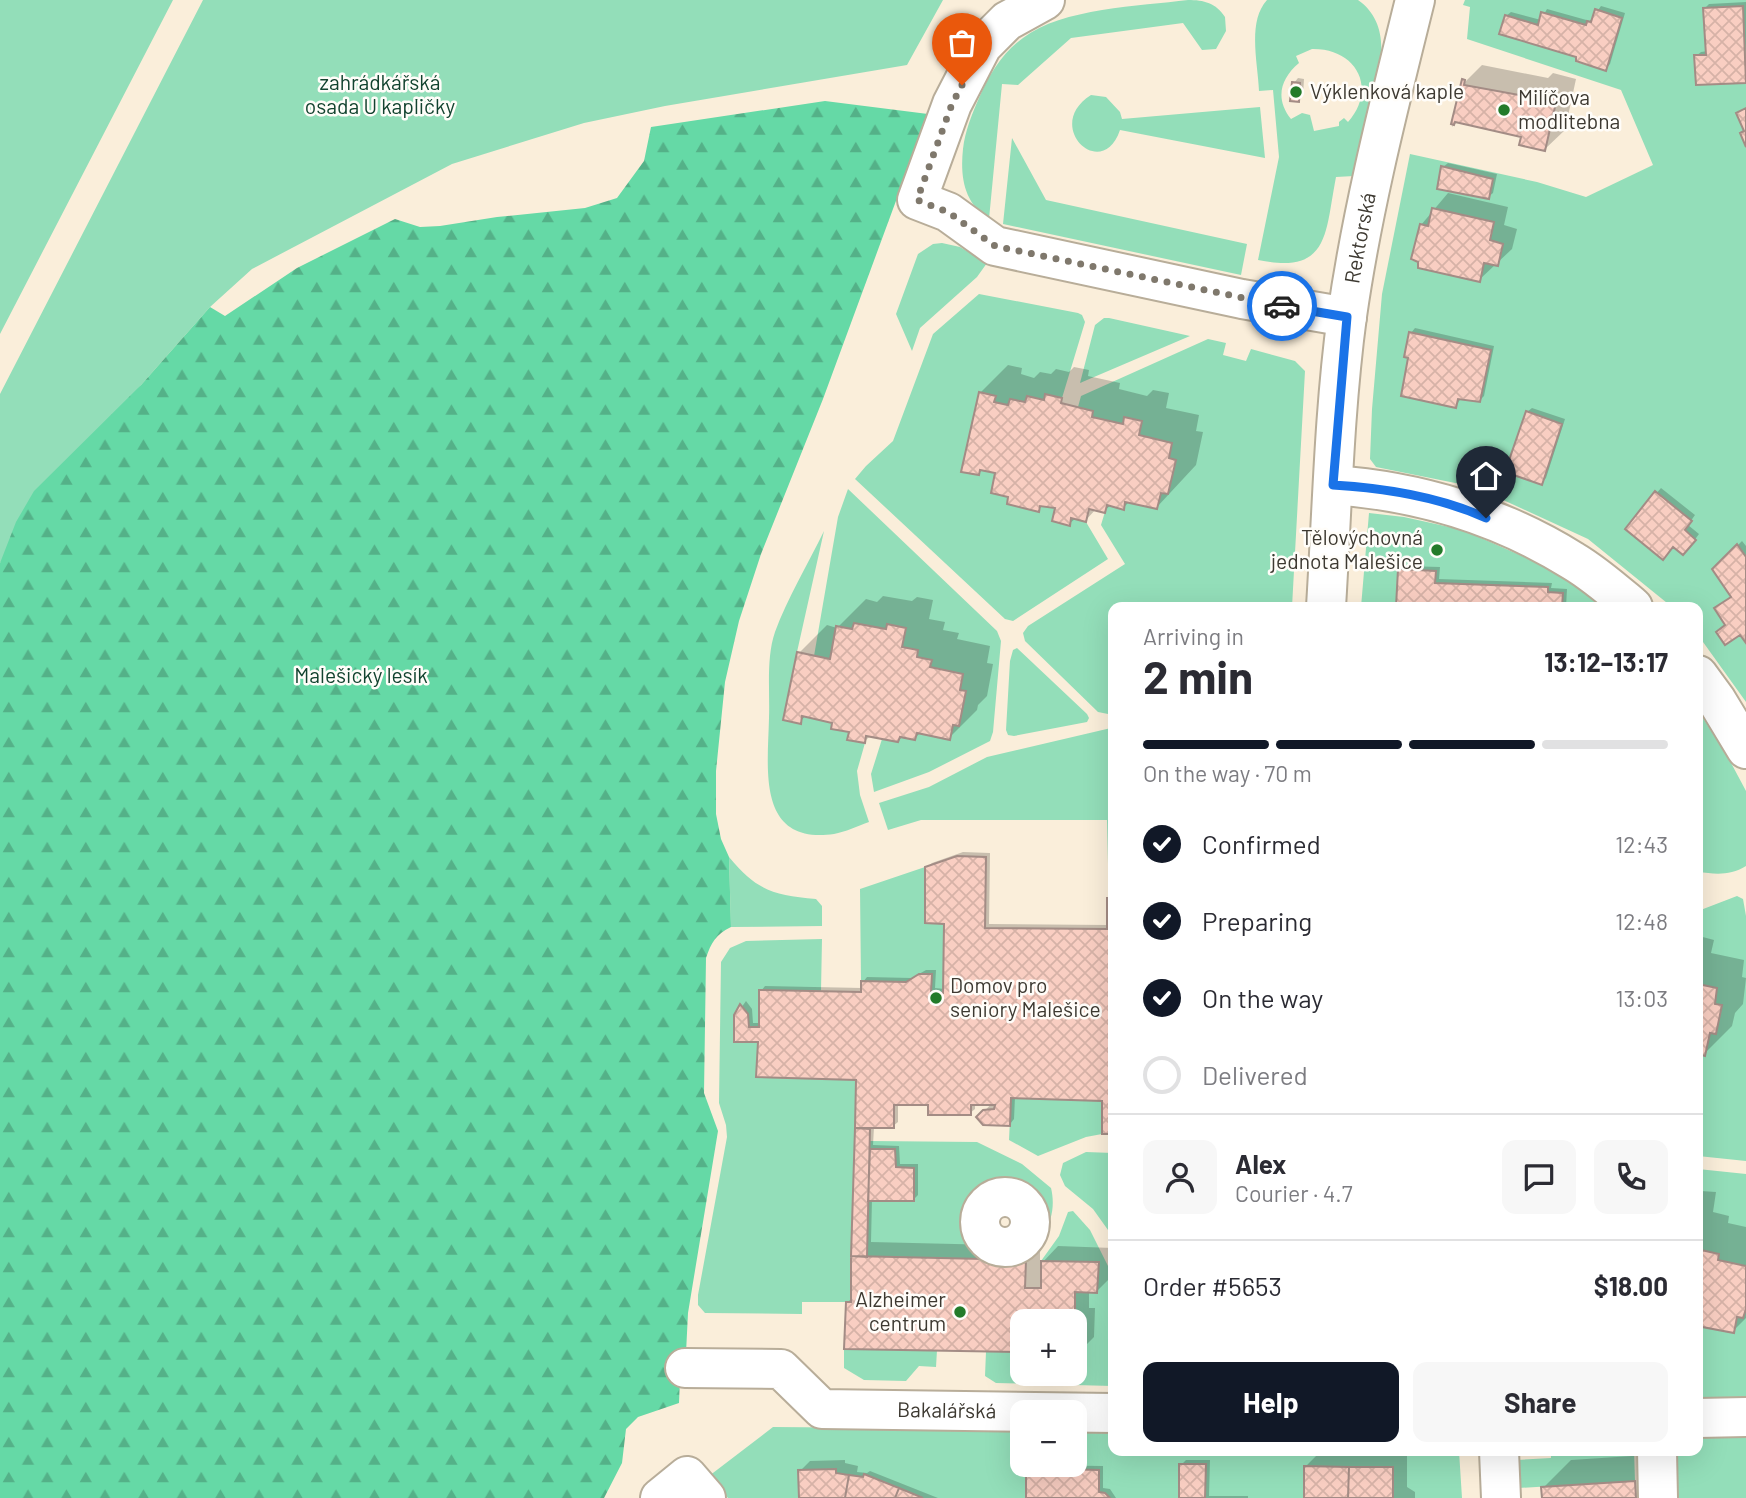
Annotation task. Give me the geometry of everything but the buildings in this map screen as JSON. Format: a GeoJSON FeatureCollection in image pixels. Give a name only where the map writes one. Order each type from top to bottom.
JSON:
{"type":"FeatureCollection","features":[{"type":"Feature","properties":{"kind":"street"},"geometry":{"type":"LineString","coordinates":[[1045,0],[1007,21],[982,46],[952,104],[917,200],[948,212],[995,246],[1242,299],[1347,317]]}},
{"type":"Feature","properties":{"kind":"street","name":"Rektorská"},"geometry":{"type":"LineString","coordinates":[[1326,602],[1347,317],[1366,207],[1415,0]]}},
{"type":"Feature","properties":{"kind":"street"},"geometry":{"type":"LineString","coordinates":[[1333,485],[1364,487],[1468,509],[1574,561],[1627,602]]}},
{"type":"Feature","properties":{"kind":"street"},"geometry":{"type":"LineString","coordinates":[[1703,682],[1746,749]]}},
{"type":"Feature","properties":{"kind":"street","name":"Bakalářská"},"geometry":{"type":"LineString","coordinates":[[685,1368],[781,1368],[822,1409],[1108,1413]]}},
{"type":"Feature","properties":{"kind":"street"},"geometry":{"type":"LineString","coordinates":[[1703,1418],[1746,1417]]}},
{"type":"Feature","properties":{"kind":"street"},"geometry":{"type":"LineString","coordinates":[[1499,1456],[1501,1498]]}},
{"type":"Feature","properties":{"kind":"street"},"geometry":{"type":"LineString","coordinates":[[1657,1456],[1658,1498]]}},
{"type":"Feature","properties":{"kind":"green space"},"geometry":{"type":"Polygon","coordinates":[[[0,0],[173,0],[0,334],[0,0]]]}},
{"type":"Feature","properties":{"kind":"green space","name":"zahrádkářská osada U kapličky"},"geometry":{"type":"Polygon","coordinates":[[[203,0],[943,0],[907,65],[665,106],[584,123],[452,164],[252,269],[210,307],[141,385],[0,563],[0,394],[203,0]]]}},
{"type":"Feature","properties":{"kind":"green space"},"geometry":{"type":"Polygon","coordinates":[[[1188,0],[1209,3],[1218,8],[1225,17],[1226,31],[1216,49],[1202,50],[1183,23],[1071,38],[1018,85],[1002,84],[989,219],[981,213],[969,197],[963,179],[964,142],[971,116],[983,89],[1009,50],[1039,28],[1058,20],[1102,10],[1188,0]]]}},
{"type":"Feature","properties":{"kind":"green space"},"geometry":{"type":"Polygon","coordinates":[[[1267,0],[1358,0],[1370,11],[1381,40],[1381,56],[1354,176],[1336,177],[1329,216],[1320,245],[1311,255],[1299,261],[1282,263],[1258,260],[1279,157],[1273,90],[1259,91],[1255,31],[1261,9],[1267,0]],[[1312,49],[1296,56],[1299,63],[1287,76],[1282,90],[1283,104],[1291,119],[1302,113],[1310,115],[1314,131],[1339,126],[1339,122],[1344,118],[1348,122],[1357,109],[1361,96],[1358,72],[1340,55],[1327,50],[1312,49]]]}},
{"type":"Feature","properties":{"kind":"green space"},"geometry":{"type":"Polygon","coordinates":[[[1465,0],[1746,0],[1746,62],[1743,6],[1703,8],[1706,55],[1697,85],[1746,83],[1746,108],[1736,113],[1744,131],[1740,133],[1746,147],[1746,557],[1737,544],[1712,569],[1731,597],[1714,608],[1725,625],[1716,632],[1725,645],[1740,635],[1746,643],[1746,702],[1703,642],[1703,602],[1666,602],[1588,539],[1475,487],[1376,467],[1370,459],[1382,294],[1410,154],[1537,182],[1586,197],[1653,165],[1621,90],[1467,39],[1470,7],[1463,5],[1465,0]],[[1595,10],[1591,22],[1586,25],[1542,12],[1538,25],[1505,15],[1499,34],[1576,57],[1576,62],[1605,70],[1622,18],[1595,10]],[[1441,167],[1437,189],[1489,199],[1493,179],[1441,167]],[[1432,208],[1428,226],[1420,225],[1411,260],[1418,262],[1418,268],[1480,281],[1484,263],[1498,265],[1503,244],[1490,240],[1493,222],[1432,208]],[[1410,332],[1401,396],[1456,408],[1458,399],[1480,402],[1490,350],[1410,332]],[[1526,411],[1505,472],[1542,484],[1561,424],[1526,411]],[[1655,491],[1625,529],[1663,560],[1673,547],[1683,555],[1696,540],[1685,530],[1692,521],[1655,491]]]}},
{"type":"Feature","properties":{"kind":"green space"},"geometry":{"type":"Polygon","coordinates":[[[1091,95],[1106,97],[1120,112],[1122,119],[1260,107],[1265,158],[1120,130],[1112,145],[1101,151],[1090,150],[1080,144],[1074,134],[1072,121],[1077,108],[1091,95]]]}},
{"type":"Feature","properties":{"kind":"green space","name":"Malešický lesík"},"geometry":{"type":"Polygon","coordinates":[[[825,101],[928,114],[823,399],[761,554],[739,621],[725,682],[716,771],[716,814],[721,839],[729,857],[731,927],[715,940],[706,958],[704,1093],[718,1131],[688,1313],[686,1353],[681,1353],[679,1403],[638,1417],[626,1429],[622,1463],[604,1498],[0,1498],[0,563],[16,522],[34,491],[141,385],[210,307],[225,316],[297,268],[395,219],[420,227],[440,226],[585,208],[617,198],[644,161],[651,127],[825,101]]]}},
{"type":"Feature","properties":{"kind":"green space"},"geometry":{"type":"Polygon","coordinates":[[[1012,138],[1046,200],[1247,244],[1241,275],[1003,224],[1012,138]]]}},
{"type":"Feature","properties":{"kind":"green space"},"geometry":{"type":"Polygon","coordinates":[[[933,244],[960,247],[987,263],[977,277],[920,328],[912,351],[896,314],[918,254],[933,244]]]}},
{"type":"Feature","properties":{"kind":"green space"},"geometry":{"type":"Polygon","coordinates":[[[979,294],[1078,313],[1085,322],[1062,398],[1045,394],[1044,400],[1025,402],[1010,399],[1008,405],[994,402],[995,396],[979,392],[961,471],[978,475],[980,470],[995,473],[991,493],[1008,497],[1007,504],[1039,512],[1040,506],[1055,508],[1052,521],[1069,526],[1071,518],[1086,522],[1108,559],[1013,621],[1005,619],[855,479],[893,441],[933,334],[979,294]]]}},
{"type":"Feature","properties":{"kind":"green space"},"geometry":{"type":"Polygon","coordinates":[[[1104,318],[1190,336],[1080,383],[1095,325],[1104,318]]]}},
{"type":"Feature","properties":{"kind":"green space"},"geometry":{"type":"Polygon","coordinates":[[[1208,339],[1226,343],[1223,355],[1246,361],[1251,349],[1295,361],[1305,371],[1292,602],[1108,602],[1108,714],[1098,712],[1025,641],[1023,633],[1028,626],[1125,564],[1101,525],[1107,505],[1123,509],[1125,502],[1161,493],[1168,494],[1176,460],[1169,458],[1172,443],[1139,435],[1142,421],[1124,417],[1123,424],[1092,417],[1092,411],[1078,407],[1081,396],[1208,339]]]}},
{"type":"Feature","properties":{"kind":"green space"},"geometry":{"type":"Polygon","coordinates":[[[848,489],[997,631],[1001,641],[990,741],[929,772],[874,792],[871,774],[882,739],[898,742],[900,737],[915,740],[917,733],[950,740],[953,725],[959,725],[966,691],[960,690],[963,674],[930,667],[932,660],[917,657],[918,650],[902,647],[906,628],[888,624],[886,629],[854,623],[852,629],[837,626],[830,659],[814,656],[838,517],[848,489]]]}},
{"type":"Feature","properties":{"kind":"green space","name":"Tělovýchovná jednota Malešice"},"geometry":{"type":"Polygon","coordinates":[[[1369,513],[1404,517],[1463,530],[1567,576],[1598,602],[1562,602],[1563,593],[1548,592],[1548,587],[1435,583],[1436,571],[1399,569],[1396,602],[1361,602],[1369,513]]]}},
{"type":"Feature","properties":{"kind":"green space"},"geometry":{"type":"Polygon","coordinates":[[[824,531],[797,652],[801,723],[802,716],[832,723],[832,729],[849,732],[848,740],[865,743],[857,771],[860,795],[869,822],[834,834],[809,834],[791,828],[779,815],[772,799],[768,759],[769,664],[775,632],[824,531]]]}},
{"type":"Feature","properties":{"kind":"green space"},"geometry":{"type":"Polygon","coordinates":[[[1017,648],[1087,714],[1087,722],[1008,735],[1006,730],[1010,661],[1013,650],[1017,648]]]}},
{"type":"Feature","properties":{"kind":"green space"},"geometry":{"type":"Polygon","coordinates":[[[1703,718],[1746,791],[1746,866],[1728,873],[1703,873],[1703,718]]]}},
{"type":"Feature","properties":{"kind":"green space"},"geometry":{"type":"Polygon","coordinates":[[[1108,729],[1108,864],[1107,820],[921,820],[888,830],[879,803],[929,787],[987,757],[1108,729]]]}},
{"type":"Feature","properties":{"kind":"green space"},"geometry":{"type":"Polygon","coordinates":[[[729,857],[748,877],[767,889],[789,896],[816,899],[822,906],[822,926],[731,927],[729,857]]]}},
{"type":"Feature","properties":{"kind":"green space"},"geometry":{"type":"Polygon","coordinates":[[[925,867],[925,922],[944,924],[943,993],[931,992],[932,975],[919,974],[906,982],[861,981],[860,889],[925,867]]]}},
{"type":"Feature","properties":{"kind":"green space"},"geometry":{"type":"Polygon","coordinates":[[[1737,896],[1743,899],[1746,916],[1746,1161],[1703,1157],[1703,1055],[1710,1033],[1716,1034],[1721,1006],[1715,1004],[1717,988],[1703,985],[1703,909],[1737,896]]]}},
{"type":"Feature","properties":{"kind":"green space"},"geometry":{"type":"Polygon","coordinates":[[[822,939],[821,991],[759,990],[759,1027],[749,1027],[748,1014],[740,1004],[734,1015],[734,1042],[758,1042],[757,1077],[856,1080],[851,1302],[802,1302],[802,1314],[705,1313],[698,1305],[698,1295],[727,1137],[719,1103],[721,962],[730,948],[746,941],[822,939]]]}},
{"type":"Feature","properties":{"kind":"green space"},"geometry":{"type":"Polygon","coordinates":[[[1011,1098],[1102,1101],[1102,1134],[1086,1137],[1038,1156],[1009,1140],[1011,1098]]]}},
{"type":"Feature","properties":{"kind":"green space"},"geometry":{"type":"Polygon","coordinates":[[[870,1141],[977,1142],[1022,1164],[1051,1188],[1053,1199],[1050,1219],[1041,1236],[1033,1243],[1014,1249],[1014,1260],[867,1257],[868,1201],[914,1201],[914,1168],[896,1167],[895,1150],[870,1149],[870,1141]],[[1006,1197],[992,1202],[980,1219],[986,1238],[995,1244],[1007,1246],[1021,1241],[1026,1234],[1028,1214],[1021,1203],[1006,1197]]]}},
{"type":"Feature","properties":{"kind":"green space"},"geometry":{"type":"Polygon","coordinates":[[[1086,1152],[1108,1153],[1108,1230],[1093,1209],[1065,1186],[1060,1175],[1063,1163],[1086,1152]]]}},
{"type":"Feature","properties":{"kind":"green space"},"geometry":{"type":"Polygon","coordinates":[[[1703,1170],[1746,1174],[1746,1406],[1703,1404],[1703,1170]]]}},
{"type":"Feature","properties":{"kind":"green space"},"geometry":{"type":"Polygon","coordinates":[[[1073,1211],[1090,1230],[1108,1266],[1108,1386],[1087,1385],[1087,1309],[1075,1309],[1075,1292],[1097,1292],[1099,1262],[1041,1261],[1059,1236],[1068,1212],[1073,1211]]]}},
{"type":"Feature","properties":{"kind":"green space"},"geometry":{"type":"Polygon","coordinates":[[[844,1349],[937,1350],[936,1367],[919,1366],[906,1381],[864,1380],[844,1368],[844,1349]]]}},
{"type":"Feature","properties":{"kind":"green space"},"geometry":{"type":"Polygon","coordinates":[[[986,1352],[1010,1352],[1010,1383],[996,1383],[985,1376],[986,1352]]]}},
{"type":"Feature","properties":{"kind":"green space"},"geometry":{"type":"Polygon","coordinates":[[[773,1427],[1010,1429],[1010,1477],[1026,1477],[1026,1498],[923,1498],[864,1474],[863,1477],[836,1473],[836,1469],[798,1470],[799,1498],[728,1498],[709,1476],[773,1427]]]}},
{"type":"Feature","properties":{"kind":"green space"},"geometry":{"type":"Polygon","coordinates":[[[1087,1429],[1108,1429],[1108,1456],[1459,1456],[1462,1498],[1393,1498],[1392,1467],[1305,1466],[1304,1498],[1205,1498],[1206,1464],[1180,1464],[1179,1498],[1110,1498],[1099,1492],[1099,1470],[1087,1470],[1087,1429]]]}},
{"type":"Feature","properties":{"kind":"green space"},"geometry":{"type":"Polygon","coordinates":[[[1746,1432],[1746,1498],[1671,1498],[1668,1456],[1703,1456],[1703,1433],[1746,1432]]]}},
{"type":"Feature","properties":{"kind":"green space"},"geometry":{"type":"Polygon","coordinates":[[[1634,1456],[1635,1481],[1518,1488],[1517,1460],[1634,1456]]]}},
{"type":"Feature","properties":{"kind":"way so far"},"geometry":{"type":"LineString","coordinates":[[962,85],[952,104],[917,200],[948,212],[995,246],[1282,306]]}},
{"type":"Feature","properties":{"kind":"place","name":"Výklenková kaple"},"geometry":{"type":"Point","coordinates":[1296,92]}},
{"type":"Feature","properties":{"kind":"place","name":"Milíčova modlitebna"},"geometry":{"type":"Point","coordinates":[1504,110]}},
{"type":"Feature","properties":{"kind":"place","name":"Tělovýchovná jednota Malešice"},"geometry":{"type":"Point","coordinates":[1437,550]}},
{"type":"Feature","properties":{"kind":"place","name":"Domov pro seniory Malešice"},"geometry":{"type":"Point","coordinates":[936,998]}},
{"type":"Feature","properties":{"kind":"place","name":"Alzheimer centrum"},"geometry":{"type":"Point","coordinates":[960,1312]}},
{"type":"Feature","properties":{"kind":"route"},"geometry":{"type":"LineString","coordinates":[[1282,306],[1347,317],[1333,485],[1364,487],[1412,496],[1468,509],[1486,518]]}}]}
